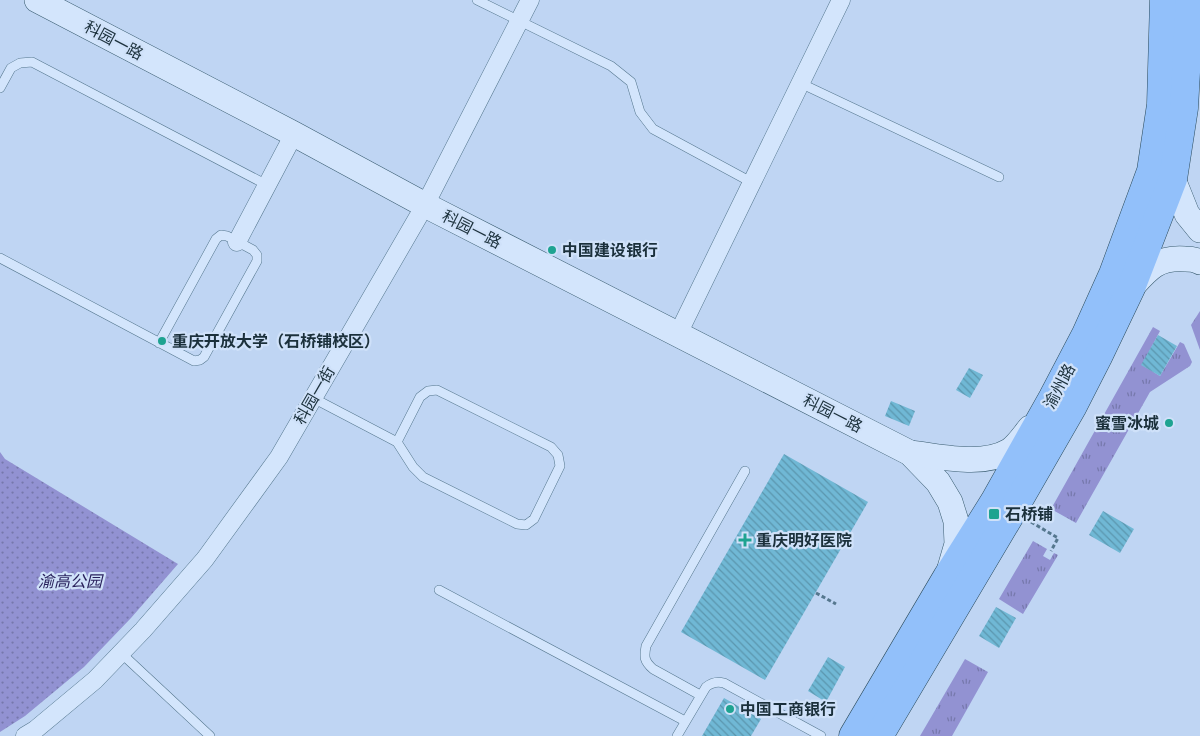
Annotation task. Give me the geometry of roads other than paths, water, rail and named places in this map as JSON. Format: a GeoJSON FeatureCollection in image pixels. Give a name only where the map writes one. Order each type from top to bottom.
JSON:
{"type":"FeatureCollection","features":[{"type":"Feature","properties":{"kind":"main road","name":"渝州路"},"geometry":{"type":"LineString","coordinates":[[853,736],[994,502],[1086,334],[1113,274],[1151,171],[1161,105],[1164,0]]}},
{"type":"Feature","properties":{"kind":"main road","name":"渝州路"},"geometry":{"type":"LineString","coordinates":[[879,736],[1073,406],[1131,288],[1173,178],[1184,108],[1190,0]]}},
{"type":"Feature","properties":{"kind":"street","name":"科园一路"},"geometry":{"type":"LineString","coordinates":[[38,0],[425,204],[910,453]]}},
{"type":"Feature","properties":{"kind":"street","name":"科园一街"},"geometry":{"type":"LineString","coordinates":[[25,736],[35,730],[95,680],[143,630],[205,559],[279,457],[425,204],[530,0]]}},
{"type":"Feature","properties":{"kind":"street"},"geometry":{"type":"LineString","coordinates":[[678,334],[841,0]]}},
{"type":"Feature","properties":{"kind":"street"},"geometry":{"type":"LineString","coordinates":[[237,242],[294,134]]}},
{"type":"Feature","properties":{"kind":"street"},"geometry":{"type":"LineString","coordinates":[[1173,178],[1187,214],[1200,230]]}},
{"type":"Feature","properties":{"kind":"street"},"geometry":{"type":"LineString","coordinates":[[1131,288],[1148,268],[1162,261],[1199,254]]}},
{"type":"Feature","properties":{"kind":"street"},"geometry":{"type":"LineString","coordinates":[[910,453],[969,460],[994,458],[1010,450],[1053,397]]}},
{"type":"Feature","properties":{"kind":"street"},"geometry":{"type":"LineString","coordinates":[[910,453],[938,482],[950,502],[956,521],[957,544],[947,578]]}},
{"type":"Feature","properties":{"kind":"lane"},"geometry":{"type":"LineString","coordinates":[[477,0],[611,66],[631,82],[640,112],[654,129],[751,182]]}},
{"type":"Feature","properties":{"kind":"lane"},"geometry":{"type":"LineString","coordinates":[[0,88],[11,68],[20,62],[32,62],[267,185]]}},
{"type":"Feature","properties":{"kind":"lane"},"geometry":{"type":"LineString","coordinates":[[800,83],[998,177]]}},
{"type":"Feature","properties":{"kind":"lane"},"geometry":{"type":"LineString","coordinates":[[0,258],[159,343],[194,361],[204,357],[257,261],[253,250],[227,236],[216,238],[159,343]]}},
{"type":"Feature","properties":{"kind":"lane"},"geometry":{"type":"LineString","coordinates":[[313,398],[397,442],[413,467],[423,477],[517,524],[526,525],[534,519],[560,466],[558,455],[551,447],[438,390],[428,391],[420,397],[397,442]]}},
{"type":"Feature","properties":{"kind":"lane"},"geometry":{"type":"LineString","coordinates":[[700,695],[653,669],[647,663],[644,656],[646,646],[745,471]]}},
{"type":"Feature","properties":{"kind":"lane"},"geometry":{"type":"LineString","coordinates":[[439,590],[685,721]]}},
{"type":"Feature","properties":{"kind":"lane"},"geometry":{"type":"LineString","coordinates":[[121,653],[210,736]]}},
{"type":"Feature","properties":{"kind":"lane"},"geometry":{"type":"LineString","coordinates":[[677,736],[706,687],[718,682],[724,683],[821,736]]}},
{"type":"Feature","properties":{"kind":"place","name":"中国建设银行"},"geometry":{"type":"Point","coordinates":[552,250]}},
{"type":"Feature","properties":{"kind":"place","name":"重庆开放大学（石桥铺校区）"},"geometry":{"type":"Point","coordinates":[162,341]}},
{"type":"Feature","properties":{"kind":"place","name":"蜜雪冰城"},"geometry":{"type":"Point","coordinates":[1169,423]}},
{"type":"Feature","properties":{"kind":"place","name":"石桥铺"},"geometry":{"type":"Point","coordinates":[994,514]}},
{"type":"Feature","properties":{"kind":"place","name":"重庆明好医院"},"geometry":{"type":"Point","coordinates":[745,540]}},
{"type":"Feature","properties":{"kind":"place","name":"中国工商银行"},"geometry":{"type":"Point","coordinates":[730,709]}},
{"type":"Feature","properties":{"kind":"park label","name":"渝高公园"},"geometry":{"type":"Point","coordinates":[70,581]}}]}
